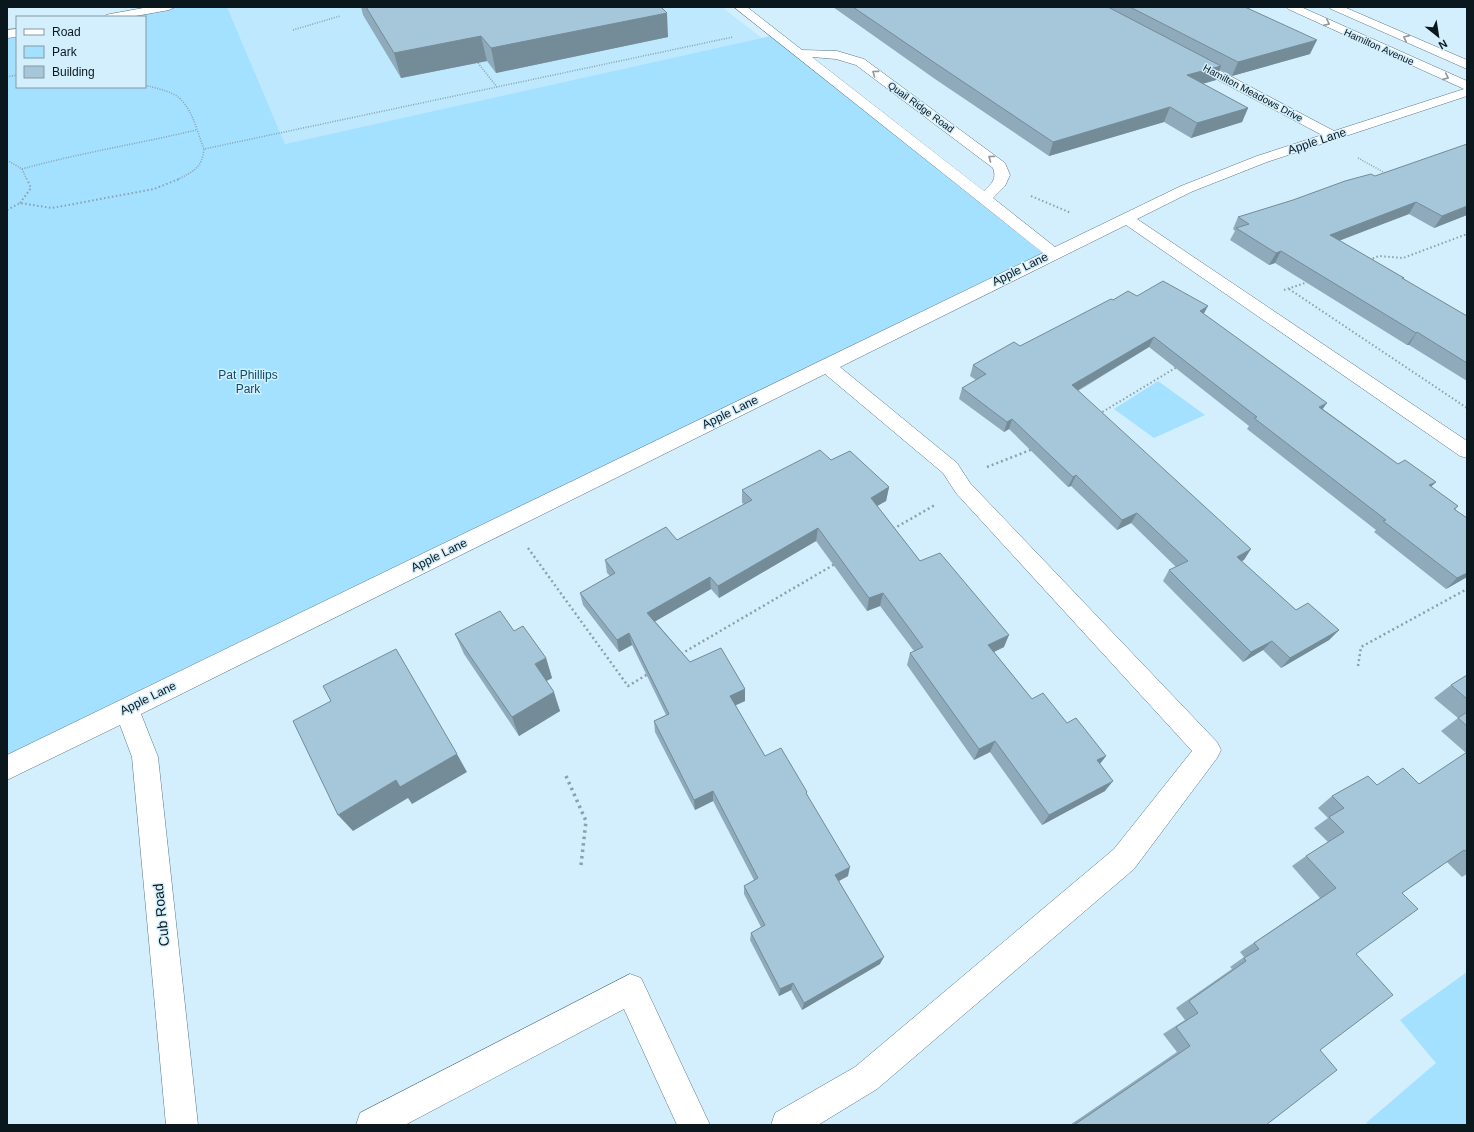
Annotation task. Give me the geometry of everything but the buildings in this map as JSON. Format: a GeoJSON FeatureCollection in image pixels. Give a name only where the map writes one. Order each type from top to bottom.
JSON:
{"type":"FeatureCollection","features":[{"type":"Feature","properties":{"kind":"street"},"geometry":{"type":"LineString","coordinates":[[116,16],[169,7]]}},
{"type":"Feature","properties":{"kind":"street"},"geometry":{"type":"LineString","coordinates":[[740,7],[1053,253]]}},
{"type":"Feature","properties":{"kind":"street","name":"Hamilton Avenue"},"geometry":{"type":"LineString","coordinates":[[1292,7],[1467,86]]}},
{"type":"Feature","properties":{"kind":"street","name":"Hamilton Avenue"},"geometry":{"type":"LineString","coordinates":[[1335,7],[1467,65]]}},
{"type":"Feature","properties":{"kind":"street","name":"Quail Ridge Road"},"geometry":{"type":"LineString","coordinates":[[798,53],[837,55],[860,62],[1000,166],[1004,175],[1000,183]]}},
{"type":"Feature","properties":{"kind":"street","name":"Hamilton Meadows Drive"},"geometry":{"type":"LineString","coordinates":[[1179,55],[1332,135]]}},
{"type":"Feature","properties":{"kind":"street","name":"Apple Lane"},"geometry":{"type":"LineString","coordinates":[[7,768],[1186,188],[1223,173],[1332,135],[1467,92]]}},
{"type":"Feature","properties":{"kind":"street"},"geometry":{"type":"LineString","coordinates":[[984,199],[1000,183]]}},
{"type":"Feature","properties":{"kind":"street"},"geometry":{"type":"LineString","coordinates":[[1126,218],[1467,451]]}},
{"type":"Feature","properties":{"kind":"street"},"geometry":{"type":"LineString","coordinates":[[787,1125],[866,1078],[1124,859],[1208,750],[963,488],[950,468],[826,365]]}},
{"type":"Feature","properties":{"kind":"street","name":"Cub Road"},"geometry":{"type":"LineString","coordinates":[[127,709],[145,757],[182,1125]]}},
{"type":"Feature","properties":{"kind":"street"},"geometry":{"type":"LineString","coordinates":[[372,1125],[630,989],[694,1125]]}},
{"type":"Feature","properties":{"kind":"path"},"geometry":{"type":"LineString","coordinates":[[293,30],[340,16]]}},
{"type":"Feature","properties":{"kind":"path"},"geometry":{"type":"LineString","coordinates":[[204,149],[768,29]]}},
{"type":"Feature","properties":{"kind":"path"},"geometry":{"type":"LineString","coordinates":[[478,63],[497,87]]}},
{"type":"Feature","properties":{"kind":"path"},"geometry":{"type":"LineString","coordinates":[[20,203],[52,208],[154,189],[177,180],[198,168],[203,159],[204,149],[184,104],[179,97],[146,85]]}},
{"type":"Feature","properties":{"kind":"path"},"geometry":{"type":"LineString","coordinates":[[22,169],[65,156],[143,143],[196,130]]}},
{"type":"Feature","properties":{"kind":"path"},"geometry":{"type":"LineString","coordinates":[[1355,156],[1390,175]]}},
{"type":"Feature","properties":{"kind":"path"},"geometry":{"type":"LineString","coordinates":[[7,160],[22,169],[31,188],[20,203],[7,210]]}},
{"type":"Feature","properties":{"kind":"path"},"geometry":{"type":"LineString","coordinates":[[1000,183],[1075,214]]}},
{"type":"Feature","properties":{"kind":"path"},"geometry":{"type":"LineString","coordinates":[[1364,262],[1379,256],[1403,258],[1467,234]]}},
{"type":"Feature","properties":{"kind":"path"},"geometry":{"type":"LineString","coordinates":[[1251,302],[1311,280]]}},
{"type":"Feature","properties":{"kind":"path"},"geometry":{"type":"LineString","coordinates":[[1289,289],[1467,408]]}},
{"type":"Feature","properties":{"kind":"path"},"geometry":{"type":"LineString","coordinates":[[1096,416],[1183,363]]}},
{"type":"Feature","properties":{"kind":"path"},"geometry":{"type":"LineString","coordinates":[[1012,458],[1034,449]]}},
{"type":"Feature","properties":{"kind":"path"},"geometry":{"type":"LineString","coordinates":[[889,532],[963,488]]}},
{"type":"Feature","properties":{"kind":"path"},"geometry":{"type":"LineString","coordinates":[[525,543],[628,686],[648,674]]}},
{"type":"Feature","properties":{"kind":"path"},"geometry":{"type":"LineString","coordinates":[[676,658],[841,560]]}},
{"type":"Feature","properties":{"kind":"path"},"geometry":{"type":"LineString","coordinates":[[1358,666],[1360,647],[1467,589]]}},
{"type":"Feature","properties":{"kind":"path"},"geometry":{"type":"LineString","coordinates":[[566,776],[586,821],[581,865]]}},
{"type":"Feature","properties":{"kind":"shaded area"},"geometry":{"type":"Polygon","coordinates":[[[227,7],[722,7],[762,38],[285,144],[227,7]]]}},
{"type":"Feature","properties":{"kind":"green space","name":"Pat Phillips Park"},"geometry":{"type":"Polygon","coordinates":[[[169,7],[227,7],[285,144],[775,35],[1053,253],[7,768],[7,34],[16,33],[16,88],[146,88],[146,16],[116,16],[169,7]]]}},
{"type":"Feature","properties":{"kind":"green space"},"geometry":{"type":"Polygon","coordinates":[[[1158,381],[1205,415],[1154,438],[1114,409],[1158,381]]]}},
{"type":"Feature","properties":{"kind":"green space"},"geometry":{"type":"Polygon","coordinates":[[[1467,972],[1467,1125],[1368,1125],[1366,1123],[1436,1063],[1400,1020],[1467,972]]]}}]}
